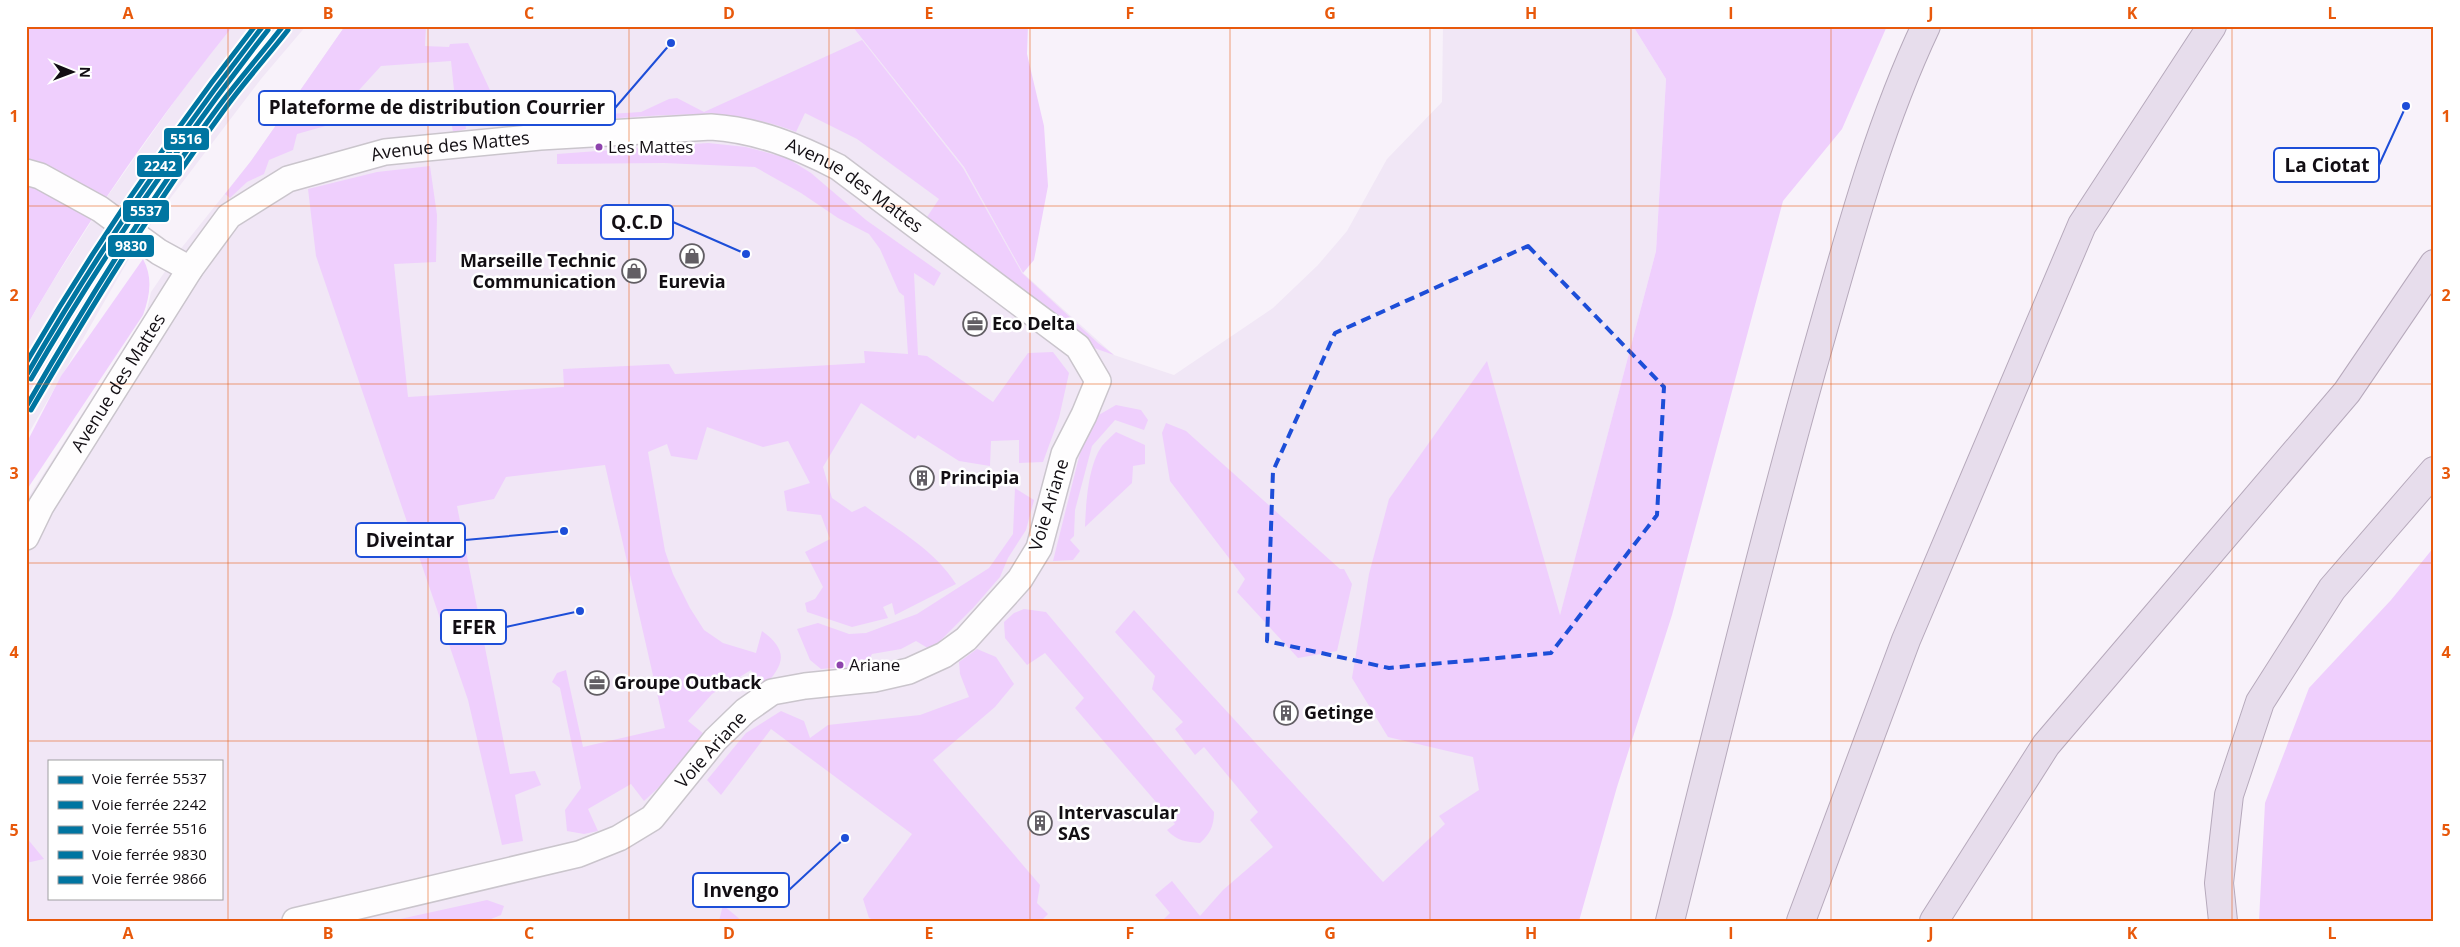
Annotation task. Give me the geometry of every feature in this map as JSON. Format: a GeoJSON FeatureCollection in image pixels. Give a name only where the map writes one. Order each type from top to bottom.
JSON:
{"type":"FeatureCollection","features":[{"type":"Feature","properties":{"kind":"highway"},"geometry":{"type":"LineString","coordinates":[[1670,921],[1773,510],[1842,260],[1909,63],[1926,26]]}},
{"type":"Feature","properties":{"kind":"highway"},"geometry":{"type":"LineString","coordinates":[[1801,921],[1906,640],[2082,225],[2212,26]]}},
{"type":"Feature","properties":{"kind":"highway"},"geometry":{"type":"LineString","coordinates":[[1934,921],[2046,745],[2347,392],[2434,264]]}},
{"type":"Feature","properties":{"kind":"highway"},"geometry":{"type":"LineString","coordinates":[[2222,921],[2219,882],[2230,795],[2260,702],[2332,589],[2434,472]]}},
{"type":"Feature","properties":{"kind":"street","name":"Avenue des Mattes"},"geometry":{"type":"LineString","coordinates":[[26,537],[41,506],[190,269],[229,216],[288,179],[385,152],[540,137],[711,127],[739,129],[798,146],[838,167],[1078,347],[1098,381]]}},
{"type":"Feature","properties":{"kind":"street"},"geometry":{"type":"LineString","coordinates":[[26,172],[40,176],[100,209],[159,252],[190,269]]}},
{"type":"Feature","properties":{"kind":"street","name":"Voie Ariane"},"geometry":{"type":"LineString","coordinates":[[295,921],[579,854],[611,842],[652,818],[715,740],[745,711],[772,692],[805,686],[874,679],[909,671],[944,655],[966,639],[992,612],[1020,579],[1039,548],[1064,454],[1084,415],[1098,381]]}},
{"type":"Feature","properties":{"kind":"highlighted area"},"geometry":{"type":"Polygon","coordinates":[[[1528,246],[1664,387],[1657,515],[1551,653],[1389,668],[1267,641],[1273,471],[1335,333],[1528,246]]]}},
{"type":"Feature","properties":{"kind":"shaded area"},"geometry":{"type":"Polygon","coordinates":[[[26,26],[233,26],[149,135],[73,249],[26,327],[26,26]]]}},
{"type":"Feature","properties":{"kind":"shaded area"},"geometry":{"type":"Polygon","coordinates":[[[233,26],[306,26],[261,79],[153,221],[134,250],[26,438],[26,327],[107,197],[188,82],[233,26]]]}},
{"type":"Feature","properties":{"kind":"shaded area"},"geometry":{"type":"Polygon","coordinates":[[[345,26],[852,26],[964,167],[1023,273],[1114,355],[1174,375],[1273,308],[1318,265],[1347,231],[1387,159],[1442,102],[1443,26],[1633,26],[1666,79],[1656,251],[1560,616],[1479,838],[1338,921],[26,921],[26,501],[146,314],[151,292],[179,251],[251,161],[345,26]]]}},
{"type":"Feature","properties":{"kind":"shaded area"},"geometry":{"type":"Polygon","coordinates":[[[345,26],[426,26],[425,46],[449,47],[450,44],[468,43],[496,103],[492,116],[478,126],[474,107],[464,106],[466,129],[453,132],[449,110],[456,109],[451,61],[381,66],[340,111],[343,121],[297,134],[293,150],[269,160],[264,174],[247,182],[230,198],[225,194],[251,161],[345,26]]]}},
{"type":"Feature","properties":{"kind":"shaded area"},"geometry":{"type":"Polygon","coordinates":[[[852,26],[1028,26],[1027,54],[1044,126],[1048,186],[1034,260],[1023,273],[964,167],[852,26]]]}},
{"type":"Feature","properties":{"kind":"shaded area"},"geometry":{"type":"Polygon","coordinates":[[[1633,26],[1887,26],[1842,129],[1783,201],[1672,615],[1617,787],[1579,921],[1162,921],[1170,913],[1155,895],[1172,881],[1200,916],[1223,890],[1273,847],[1250,820],[1258,812],[1204,747],[1195,755],[1175,729],[1183,722],[1152,689],[1155,676],[1115,632],[1134,610],[1383,882],[1445,824],[1439,816],[1479,790],[1473,757],[1388,737],[1352,678],[1369,574],[1389,499],[1487,361],[1560,615],[1656,251],[1666,79],[1633,26]]]}},
{"type":"Feature","properties":{"kind":"shaded area"},"geometry":{"type":"Polygon","coordinates":[[[862,40],[963,168],[1022,273],[1098,343],[1114,355],[1094,348],[1067,323],[925,220],[939,199],[857,139],[805,113],[796,132],[770,123],[715,115],[660,115],[577,121],[577,116],[641,112],[669,99],[677,98],[704,112],[862,40]]]}},
{"type":"Feature","properties":{"kind":"shaded area"},"geometry":{"type":"Polygon","coordinates":[[[708,143],[746,147],[787,158],[811,173],[866,220],[941,273],[934,286],[914,273],[918,355],[927,356],[993,402],[1028,353],[1053,352],[1069,373],[1059,418],[1043,462],[1019,463],[1019,440],[991,441],[990,466],[959,461],[918,435],[915,439],[861,403],[823,467],[832,498],[852,512],[865,506],[926,550],[956,584],[895,615],[892,603],[883,607],[888,618],[852,627],[807,612],[805,603],[815,599],[823,587],[805,552],[830,539],[821,515],[787,511],[784,491],[810,483],[788,441],[763,447],[707,427],[697,460],[671,456],[667,444],[648,452],[665,551],[673,574],[690,608],[704,630],[723,643],[756,653],[762,631],[777,645],[781,659],[775,673],[762,688],[751,670],[712,694],[688,721],[704,734],[680,768],[644,801],[631,784],[588,809],[598,831],[584,834],[567,831],[565,810],[581,788],[560,688],[552,682],[557,673],[566,670],[583,747],[665,728],[605,465],[506,477],[494,499],[457,506],[510,774],[535,771],[541,785],[515,795],[523,841],[502,845],[468,700],[316,256],[308,189],[377,172],[430,166],[437,215],[436,262],[394,264],[408,397],[564,387],[563,369],[669,364],[675,374],[865,363],[864,351],[908,354],[904,296],[899,292],[880,249],[869,234],[838,218],[801,193],[755,167],[664,163],[557,164],[557,154],[708,143]]]}},
{"type":"Feature","properties":{"kind":"shaded area"},"geometry":{"type":"Polygon","coordinates":[[[143,259],[148,273],[149,287],[143,315],[26,491],[26,444],[61,376],[143,259]]]}},
{"type":"Feature","properties":{"kind":"shaded area"},"geometry":{"type":"Polygon","coordinates":[[[1116,405],[1141,410],[1148,420],[1144,430],[1115,420],[1092,446],[1075,510],[1074,536],[1070,540],[1080,551],[1073,560],[1053,561],[1080,453],[1097,416],[1116,405]]]}},
{"type":"Feature","properties":{"kind":"shaded area"},"geometry":{"type":"Polygon","coordinates":[[[1166,423],[1186,431],[1340,569],[1344,569],[1352,584],[1337,651],[1298,658],[1237,592],[1245,579],[1170,481],[1162,433],[1166,423]]]}},
{"type":"Feature","properties":{"kind":"shaded area"},"geometry":{"type":"Polygon","coordinates":[[[1116,432],[1145,445],[1145,464],[1133,466],[1132,483],[1085,527],[1089,485],[1094,463],[1102,446],[1116,432]]]}},
{"type":"Feature","properties":{"kind":"shaded area"},"geometry":{"type":"Polygon","coordinates":[[[1015,488],[1034,500],[1026,530],[1008,558],[1000,577],[973,608],[931,650],[916,641],[901,649],[872,654],[866,665],[821,669],[810,660],[797,629],[818,623],[849,634],[866,633],[917,614],[989,568],[1013,534],[1015,488]]]}},
{"type":"Feature","properties":{"kind":"shaded area"},"geometry":{"type":"Polygon","coordinates":[[[2434,547],[2434,921],[2259,921],[2265,803],[2309,688],[2391,600],[2434,547]]]}},
{"type":"Feature","properties":{"kind":"shaded area"},"geometry":{"type":"Polygon","coordinates":[[[1024,609],[1046,612],[1214,812],[1211,829],[1200,843],[1174,837],[1167,830],[1175,824],[1075,708],[1084,698],[1045,653],[1027,665],[1005,638],[1004,622],[1014,613],[1024,609]]]}},
{"type":"Feature","properties":{"kind":"shaded area"},"geometry":{"type":"Polygon","coordinates":[[[977,649],[996,657],[1014,684],[995,707],[933,760],[1040,885],[1037,903],[1048,914],[1041,921],[876,921],[869,918],[863,899],[912,834],[771,729],[721,795],[707,780],[746,733],[781,711],[804,721],[810,738],[828,725],[920,715],[969,697],[960,674],[959,662],[977,649]]]}},
{"type":"Feature","properties":{"kind":"shaded area"},"geometry":{"type":"Polygon","coordinates":[[[26,837],[44,859],[26,863],[26,837]]]}},
{"type":"Feature","properties":{"kind":"shaded area"},"geometry":{"type":"Polygon","coordinates":[[[487,900],[504,906],[501,915],[486,921],[391,921],[487,900]]]}},
{"type":"Feature","properties":{"kind":"shaded area"},"geometry":{"type":"Polygon","coordinates":[[[723,905],[742,921],[719,921],[723,905]]]}},
{"type":"Feature","properties":{"kind":"rail line","name":"9866"},"geometry":{"type":"LineString","coordinates":[[26,363],[79,276],[135,190],[193,107],[255,26]]}},
{"type":"Feature","properties":{"kind":"rail line","name":"2242"},"geometry":{"type":"LineString","coordinates":[[26,376],[138,196],[199,110],[263,26]]}},
{"type":"Feature","properties":{"kind":"rail line","name":"5537"},"geometry":{"type":"LineString","coordinates":[[26,407],[95,291],[167,179],[234,86],[283,26]]}},
{"type":"Feature","properties":{"kind":"rail line","name":"5516"},"geometry":{"type":"LineString","coordinates":[[31,379],[114,244],[204,114],[268,30]]}},
{"type":"Feature","properties":{"kind":"rail line","name":"9830"},"geometry":{"type":"LineString","coordinates":[[31,410],[76,333],[172,183],[232,100],[288,30]]}},
{"type":"Feature","properties":{"kind":"place","name":"Plateforme de distribution Courrier"},"geometry":{"type":"Point","coordinates":[671,43]}},
{"type":"Feature","properties":{"kind":"place","name":"La Ciotat"},"geometry":{"type":"Point","coordinates":[2406,106]}},
{"type":"Feature","properties":{"kind":"place","name":"Les Mattes"},"geometry":{"type":"Point","coordinates":[599,147]}},
{"type":"Feature","properties":{"kind":"place","name":"Q.C.D"},"geometry":{"type":"Point","coordinates":[746,254]}},
{"type":"Feature","properties":{"kind":"place","name":"Eurevia"},"geometry":{"type":"Point","coordinates":[692,256]}},
{"type":"Feature","properties":{"kind":"place","name":"Marseille Technic Communication"},"geometry":{"type":"Point","coordinates":[634,271]}},
{"type":"Feature","properties":{"kind":"place","name":"Eco Delta"},"geometry":{"type":"Point","coordinates":[975,324]}},
{"type":"Feature","properties":{"kind":"place","name":"Principia"},"geometry":{"type":"Point","coordinates":[922,478]}},
{"type":"Feature","properties":{"kind":"place","name":"Diveintar"},"geometry":{"type":"Point","coordinates":[564,531]}},
{"type":"Feature","properties":{"kind":"place","name":"EFER"},"geometry":{"type":"Point","coordinates":[580,611]}},
{"type":"Feature","properties":{"kind":"place","name":"Ariane"},"geometry":{"type":"Point","coordinates":[840,665]}},
{"type":"Feature","properties":{"kind":"place","name":"Groupe Outback"},"geometry":{"type":"Point","coordinates":[597,683]}},
{"type":"Feature","properties":{"kind":"place","name":"Getinge"},"geometry":{"type":"Point","coordinates":[1286,713]}},
{"type":"Feature","properties":{"kind":"place","name":"Intervascular SAS"},"geometry":{"type":"Point","coordinates":[1040,823]}},
{"type":"Feature","properties":{"kind":"place","name":"Invengo"},"geometry":{"type":"Point","coordinates":[845,838]}}]}
